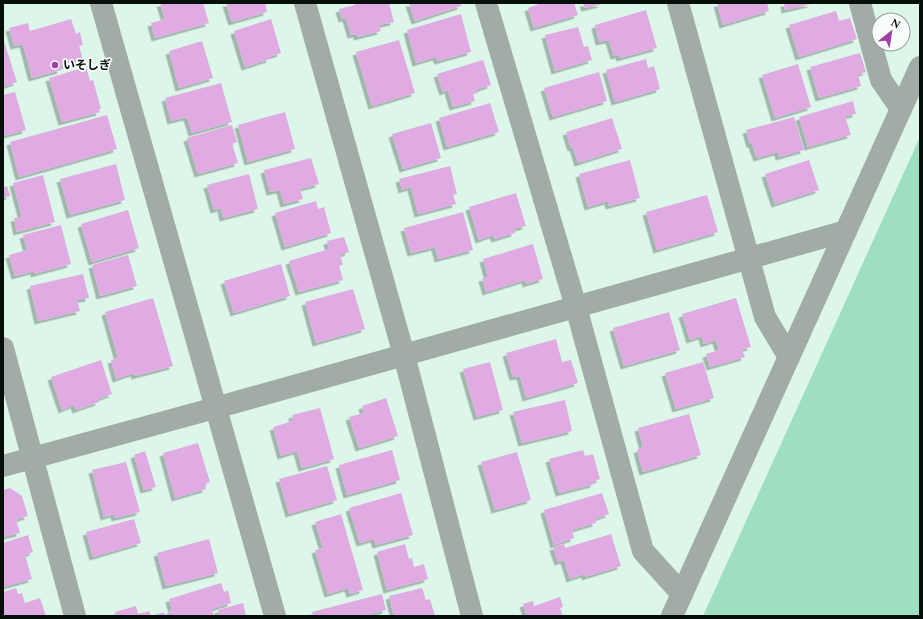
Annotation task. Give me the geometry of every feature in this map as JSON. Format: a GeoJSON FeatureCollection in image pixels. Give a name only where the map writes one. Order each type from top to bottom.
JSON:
{"type":"FeatureCollection","features":[{"type":"Feature","properties":{"kind":"street"},"geometry":{"type":"LineString","coordinates":[[101,3],[275,616]]}},
{"type":"Feature","properties":{"kind":"street"},"geometry":{"type":"LineString","coordinates":[[305,3],[404,355],[472,616]]}},
{"type":"Feature","properties":{"kind":"street"},"geometry":{"type":"LineString","coordinates":[[486,3],[576,307],[644,551],[682,594]]}},
{"type":"Feature","properties":{"kind":"street"},"geometry":{"type":"LineString","coordinates":[[678,3],[765,318],[789,356]]}},
{"type":"Feature","properties":{"kind":"street"},"geometry":{"type":"LineString","coordinates":[[860,3],[881,80],[901,109]]}},
{"type":"Feature","properties":{"kind":"street"},"geometry":{"type":"LineString","coordinates":[[672,616],[920,67]]}},
{"type":"Feature","properties":{"kind":"street"},"geometry":{"type":"LineString","coordinates":[[3,466],[846,231]]}},
{"type":"Feature","properties":{"kind":"street"},"geometry":{"type":"LineString","coordinates":[[3,348],[75,616]]}},
{"type":"Feature","properties":{"kind":"green space"},"geometry":{"type":"Polygon","coordinates":[[[920,137],[920,615],[703,616],[920,137]]]}},
{"type":"Feature","properties":{"kind":"building"},"geometry":{"type":"Polygon","coordinates":[[[160,3],[203,3],[209,23],[155,38],[151,23],[165,19],[160,3]]]}},
{"type":"Feature","properties":{"kind":"building"},"geometry":{"type":"Polygon","coordinates":[[[226,3],[265,3],[267,12],[232,22],[226,3]]]}},
{"type":"Feature","properties":{"kind":"building"},"geometry":{"type":"Polygon","coordinates":[[[355,3],[389,3],[394,22],[379,25],[381,31],[357,37],[357,34],[351,35],[346,18],[342,19],[339,9],[355,5],[355,3]]]}},
{"type":"Feature","properties":{"kind":"building"},"geometry":{"type":"Polygon","coordinates":[[[409,3],[460,3],[461,6],[415,21],[409,3]]]}},
{"type":"Feature","properties":{"kind":"building"},"geometry":{"type":"Polygon","coordinates":[[[538,3],[574,3],[578,15],[534,28],[528,8],[539,4],[538,3]]]}},
{"type":"Feature","properties":{"kind":"building"},"geometry":{"type":"Polygon","coordinates":[[[583,3],[602,3],[602,4],[585,8],[583,3]]]}},
{"type":"Feature","properties":{"kind":"building"},"geometry":{"type":"Polygon","coordinates":[[[717,3],[767,3],[769,11],[723,25],[717,3]]]}},
{"type":"Feature","properties":{"kind":"building"},"geometry":{"type":"Polygon","coordinates":[[[784,3],[811,3],[811,4],[785,10],[784,3]]]}},
{"type":"Feature","properties":{"kind":"building"},"geometry":{"type":"Polygon","coordinates":[[[646,10],[657,48],[620,58],[619,55],[614,56],[609,40],[599,42],[595,25],[646,10]]]}},
{"type":"Feature","properties":{"kind":"building"},"geometry":{"type":"Polygon","coordinates":[[[836,11],[839,21],[850,18],[857,39],[799,57],[789,25],[836,11]]]}},
{"type":"Feature","properties":{"kind":"building"},"geometry":{"type":"Polygon","coordinates":[[[461,14],[471,52],[438,61],[436,57],[416,63],[407,30],[461,14]]]}},
{"type":"Feature","properties":{"kind":"building"},"geometry":{"type":"Polygon","coordinates":[[[71,19],[76,34],[80,32],[83,45],[79,46],[83,60],[60,67],[61,70],[32,78],[23,44],[14,46],[9,28],[28,23],[30,31],[71,19]]]}},
{"type":"Feature","properties":{"kind":"building"},"geometry":{"type":"Polygon","coordinates":[[[271,19],[281,53],[269,57],[270,59],[245,67],[234,31],[271,19]]]}},
{"type":"Feature","properties":{"kind":"building"},"geometry":{"type":"Polygon","coordinates":[[[578,27],[584,47],[588,46],[592,60],[555,71],[545,35],[578,27]]]}},
{"type":"Feature","properties":{"kind":"building"},"geometry":{"type":"Polygon","coordinates":[[[3,38],[17,82],[3,87],[3,38]]]}},
{"type":"Feature","properties":{"kind":"building"},"geometry":{"type":"Polygon","coordinates":[[[399,40],[415,93],[372,106],[356,52],[399,40]]]}},
{"type":"Feature","properties":{"kind":"building"},"geometry":{"type":"Polygon","coordinates":[[[202,41],[213,78],[179,88],[169,51],[202,41]]]}},
{"type":"Feature","properties":{"kind":"building"},"geometry":{"type":"Polygon","coordinates":[[[860,53],[866,72],[858,74],[861,86],[819,98],[810,67],[860,53]]]}},
{"type":"Feature","properties":{"kind":"building"},"geometry":{"type":"Polygon","coordinates":[[[646,59],[648,68],[654,66],[660,89],[615,102],[606,70],[646,59]]]}},
{"type":"Feature","properties":{"kind":"building"},"geometry":{"type":"Polygon","coordinates":[[[483,60],[491,85],[476,90],[477,93],[473,94],[475,101],[453,107],[448,90],[443,92],[437,74],[483,60]]]}},
{"type":"Feature","properties":{"kind":"building"},"geometry":{"type":"Polygon","coordinates":[[[798,64],[811,107],[775,118],[762,75],[798,64]]]}},
{"type":"Feature","properties":{"kind":"building"},"geometry":{"type":"Polygon","coordinates":[[[86,67],[90,81],[93,80],[101,109],[99,109],[100,112],[62,122],[49,78],[86,67]]]}},
{"type":"Feature","properties":{"kind":"building"},"geometry":{"type":"Polygon","coordinates":[[[599,72],[607,101],[553,117],[544,88],[599,72]]]}},
{"type":"Feature","properties":{"kind":"building"},"geometry":{"type":"Polygon","coordinates":[[[221,83],[232,122],[192,133],[187,117],[171,121],[165,98],[221,83]]]}},
{"type":"Feature","properties":{"kind":"building"},"geometry":{"type":"Polygon","coordinates":[[[15,92],[26,130],[3,136],[3,95],[15,92]]]}},
{"type":"Feature","properties":{"kind":"building"},"geometry":{"type":"Polygon","coordinates":[[[853,101],[856,114],[845,116],[851,135],[808,147],[799,117],[853,101]]]}},
{"type":"Feature","properties":{"kind":"building"},"geometry":{"type":"Polygon","coordinates":[[[490,103],[499,132],[447,147],[439,118],[490,103]]]}},
{"type":"Feature","properties":{"kind":"building"},"geometry":{"type":"Polygon","coordinates":[[[285,112],[295,149],[248,162],[238,125],[285,112]]]}},
{"type":"Feature","properties":{"kind":"building"},"geometry":{"type":"Polygon","coordinates":[[[107,115],[117,149],[19,177],[10,142],[107,115]]]}},
{"type":"Feature","properties":{"kind":"building"},"geometry":{"type":"Polygon","coordinates":[[[794,117],[804,150],[779,157],[778,152],[757,158],[752,144],[750,144],[746,130],[794,117]]]}},
{"type":"Feature","properties":{"kind":"building"},"geometry":{"type":"Polygon","coordinates":[[[612,118],[622,149],[578,163],[566,132],[612,118]]]}},
{"type":"Feature","properties":{"kind":"building"},"geometry":{"type":"Polygon","coordinates":[[[431,123],[441,158],[403,169],[392,134],[431,123]]]}},
{"type":"Feature","properties":{"kind":"building"},"geometry":{"type":"Polygon","coordinates":[[[232,125],[237,142],[232,144],[238,163],[198,174],[187,138],[232,125]]]}},
{"type":"Feature","properties":{"kind":"building"},"geometry":{"type":"Polygon","coordinates":[[[311,158],[319,184],[300,189],[303,199],[284,204],[280,190],[270,192],[264,170],[311,158]]]}},
{"type":"Feature","properties":{"kind":"building"},"geometry":{"type":"Polygon","coordinates":[[[630,160],[640,198],[609,206],[608,201],[588,207],[579,174],[630,160]]]}},
{"type":"Feature","properties":{"kind":"building"},"geometry":{"type":"Polygon","coordinates":[[[809,160],[819,190],[775,204],[765,174],[809,160]]]}},
{"type":"Feature","properties":{"kind":"building"},"geometry":{"type":"Polygon","coordinates":[[[116,164],[125,200],[70,215],[60,179],[116,164]]]}},
{"type":"Feature","properties":{"kind":"building"},"geometry":{"type":"Polygon","coordinates":[[[450,166],[457,194],[453,195],[456,204],[418,214],[411,187],[402,190],[399,179],[450,166]]]}},
{"type":"Feature","properties":{"kind":"building"},"geometry":{"type":"Polygon","coordinates":[[[249,174],[258,209],[223,218],[221,208],[214,210],[207,185],[249,174]]]}},
{"type":"Feature","properties":{"kind":"building"},"geometry":{"type":"Polygon","coordinates":[[[43,175],[55,222],[17,232],[14,218],[22,217],[13,183],[43,175]]]}},
{"type":"Feature","properties":{"kind":"building"},"geometry":{"type":"Polygon","coordinates":[[[7,186],[10,196],[3,198],[3,188],[7,186]]]}},
{"type":"Feature","properties":{"kind":"building"},"geometry":{"type":"Polygon","coordinates":[[[516,193],[526,226],[514,229],[515,233],[495,239],[493,235],[479,240],[469,207],[516,193]]]}},
{"type":"Feature","properties":{"kind":"building"},"geometry":{"type":"Polygon","coordinates":[[[707,195],[718,232],[657,250],[646,212],[707,195]]]}},
{"type":"Feature","properties":{"kind":"building"},"geometry":{"type":"Polygon","coordinates":[[[316,201],[318,209],[324,207],[331,233],[285,247],[275,213],[316,201]]]}},
{"type":"Feature","properties":{"kind":"building"},"geometry":{"type":"Polygon","coordinates":[[[128,210],[139,248],[92,262],[81,224],[128,210]]]}},
{"type":"Feature","properties":{"kind":"building"},"geometry":{"type":"Polygon","coordinates":[[[463,212],[473,250],[438,259],[435,247],[411,253],[404,228],[463,212]]]}},
{"type":"Feature","properties":{"kind":"building"},"geometry":{"type":"Polygon","coordinates":[[[61,225],[71,264],[34,274],[34,271],[15,276],[9,255],[27,250],[23,235],[61,225]]]}},
{"type":"Feature","properties":{"kind":"building"},"geometry":{"type":"Polygon","coordinates":[[[344,237],[349,252],[340,255],[343,265],[339,266],[343,280],[299,292],[289,261],[329,249],[327,241],[344,237]]]}},
{"type":"Feature","properties":{"kind":"building"},"geometry":{"type":"Polygon","coordinates":[[[533,244],[543,279],[526,284],[525,280],[486,292],[482,278],[488,277],[483,259],[533,244]]]}},
{"type":"Feature","properties":{"kind":"building"},"geometry":{"type":"Polygon","coordinates":[[[128,255],[137,286],[100,296],[92,265],[128,255]]]}},
{"type":"Feature","properties":{"kind":"building"},"geometry":{"type":"Polygon","coordinates":[[[281,264],[290,296],[234,313],[224,281],[281,264]]]}},
{"type":"Feature","properties":{"kind":"building"},"geometry":{"type":"Polygon","coordinates":[[[83,274],[89,298],[77,300],[80,311],[38,321],[30,286],[83,274]]]}},
{"type":"Feature","properties":{"kind":"building"},"geometry":{"type":"Polygon","coordinates":[[[353,289],[365,329],[316,343],[305,302],[353,289]]]}},
{"type":"Feature","properties":{"kind":"building"},"geometry":{"type":"Polygon","coordinates":[[[153,298],[173,366],[135,376],[134,373],[116,379],[111,360],[118,358],[105,312],[153,298]]]}},
{"type":"Feature","properties":{"kind":"building"},"geometry":{"type":"Polygon","coordinates":[[[736,298],[751,347],[742,349],[745,357],[710,367],[706,354],[719,350],[716,340],[704,344],[702,336],[690,340],[682,314],[736,298]]]}},
{"type":"Feature","properties":{"kind":"building"},"geometry":{"type":"Polygon","coordinates":[[[669,312],[680,350],[624,366],[613,328],[669,312]]]}},
{"type":"Feature","properties":{"kind":"building"},"geometry":{"type":"Polygon","coordinates":[[[556,339],[562,362],[571,360],[578,383],[526,398],[520,376],[513,377],[506,353],[556,339]]]}},
{"type":"Feature","properties":{"kind":"building"},"geometry":{"type":"Polygon","coordinates":[[[101,360],[112,394],[98,399],[99,402],[76,410],[74,405],[62,410],[51,377],[101,360]]]}},
{"type":"Feature","properties":{"kind":"building"},"geometry":{"type":"Polygon","coordinates":[[[490,362],[503,410],[477,417],[463,369],[490,362]]]}},
{"type":"Feature","properties":{"kind":"building"},"geometry":{"type":"Polygon","coordinates":[[[703,362],[714,398],[676,409],[665,373],[703,362]]]}},
{"type":"Feature","properties":{"kind":"building"},"geometry":{"type":"Polygon","coordinates":[[[386,398],[398,436],[359,448],[349,417],[364,413],[362,406],[386,398]]]}},
{"type":"Feature","properties":{"kind":"building"},"geometry":{"type":"Polygon","coordinates":[[[565,400],[572,431],[522,443],[513,412],[565,400]]]}},
{"type":"Feature","properties":{"kind":"building"},"geometry":{"type":"Polygon","coordinates":[[[320,408],[334,459],[302,468],[297,451],[281,456],[273,427],[293,421],[292,415],[320,408]]]}},
{"type":"Feature","properties":{"kind":"building"},"geometry":{"type":"Polygon","coordinates":[[[689,414],[701,455],[643,472],[637,450],[643,447],[638,428],[689,414]]]}},
{"type":"Feature","properties":{"kind":"building"},"geometry":{"type":"Polygon","coordinates":[[[198,443],[210,482],[205,484],[206,489],[175,498],[163,453],[198,443]]]}},
{"type":"Feature","properties":{"kind":"building"},"geometry":{"type":"Polygon","coordinates":[[[392,450],[400,480],[347,495],[339,465],[392,450]]]}},
{"type":"Feature","properties":{"kind":"building"},"geometry":{"type":"Polygon","coordinates":[[[583,450],[585,456],[593,454],[600,479],[594,481],[594,484],[559,493],[549,459],[583,450]]]}},
{"type":"Feature","properties":{"kind":"building"},"geometry":{"type":"Polygon","coordinates":[[[145,451],[156,487],[144,490],[134,455],[145,451]]]}},
{"type":"Feature","properties":{"kind":"building"},"geometry":{"type":"Polygon","coordinates":[[[517,452],[531,500],[495,510],[481,462],[517,452]]]}},
{"type":"Feature","properties":{"kind":"building"},"geometry":{"type":"Polygon","coordinates":[[[126,462],[140,512],[115,518],[114,514],[104,517],[92,470],[126,462]]]}},
{"type":"Feature","properties":{"kind":"building"},"geometry":{"type":"Polygon","coordinates":[[[327,466],[337,500],[289,514],[279,479],[327,466]]]}},
{"type":"Feature","properties":{"kind":"building"},"geometry":{"type":"Polygon","coordinates":[[[10,488],[22,496],[28,516],[16,520],[20,533],[3,537],[3,490],[10,488]]]}},
{"type":"Feature","properties":{"kind":"building"},"geometry":{"type":"Polygon","coordinates":[[[401,493],[413,535],[376,545],[374,539],[360,543],[349,508],[401,493]]]}},
{"type":"Feature","properties":{"kind":"building"},"geometry":{"type":"Polygon","coordinates":[[[602,493],[609,514],[595,519],[596,523],[572,530],[574,538],[554,545],[544,510],[602,493]]]}},
{"type":"Feature","properties":{"kind":"building"},"geometry":{"type":"Polygon","coordinates":[[[341,514],[363,590],[350,594],[348,588],[328,594],[315,550],[323,548],[315,522],[341,514]]]}},
{"type":"Feature","properties":{"kind":"building"},"geometry":{"type":"Polygon","coordinates":[[[134,519],[141,543],[93,557],[86,532],[134,519]]]}},
{"type":"Feature","properties":{"kind":"building"},"geometry":{"type":"Polygon","coordinates":[[[611,534],[621,566],[585,577],[585,574],[570,579],[564,560],[558,562],[553,547],[564,544],[565,548],[611,534]]]}},
{"type":"Feature","properties":{"kind":"building"},"geometry":{"type":"Polygon","coordinates":[[[28,535],[33,552],[25,555],[32,579],[3,587],[3,543],[28,535]]]}},
{"type":"Feature","properties":{"kind":"building"},"geometry":{"type":"Polygon","coordinates":[[[209,539],[218,573],[166,586],[157,553],[209,539]]]}},
{"type":"Feature","properties":{"kind":"building"},"geometry":{"type":"Polygon","coordinates":[[[405,544],[409,559],[412,558],[414,567],[424,564],[428,579],[387,590],[377,552],[405,544]]]}},
{"type":"Feature","properties":{"kind":"building"},"geometry":{"type":"Polygon","coordinates":[[[221,583],[224,592],[228,590],[231,603],[212,609],[214,616],[170,616],[169,611],[172,610],[169,599],[221,583]]]}},
{"type":"Feature","properties":{"kind":"building"},"geometry":{"type":"Polygon","coordinates":[[[16,588],[18,594],[22,593],[25,603],[40,598],[46,616],[3,616],[3,592],[16,588]]]}},
{"type":"Feature","properties":{"kind":"building"},"geometry":{"type":"Polygon","coordinates":[[[422,588],[426,600],[430,599],[435,616],[394,616],[389,596],[422,588]]]}},
{"type":"Feature","properties":{"kind":"building"},"geometry":{"type":"Polygon","coordinates":[[[382,594],[386,610],[364,616],[313,616],[312,612],[382,594]]]}},
{"type":"Feature","properties":{"kind":"building"},"geometry":{"type":"Polygon","coordinates":[[[560,597],[563,607],[560,608],[563,616],[527,616],[523,604],[533,601],[534,606],[560,597]]]}},
{"type":"Feature","properties":{"kind":"building"},"geometry":{"type":"Polygon","coordinates":[[[243,603],[246,616],[219,616],[218,610],[243,603]]]}},
{"type":"Feature","properties":{"kind":"building"},"geometry":{"type":"Polygon","coordinates":[[[136,606],[138,614],[149,611],[151,616],[117,616],[115,612],[136,606]]]}},
{"type":"Feature","properties":{"kind":"building"},"geometry":{"type":"Polygon","coordinates":[[[164,612],[165,616],[151,616],[164,612]]]}},
{"type":"Feature","properties":{"kind":"place","name":"いそしぎ"},"geometry":{"type":"Point","coordinates":[55,65]}}]}
